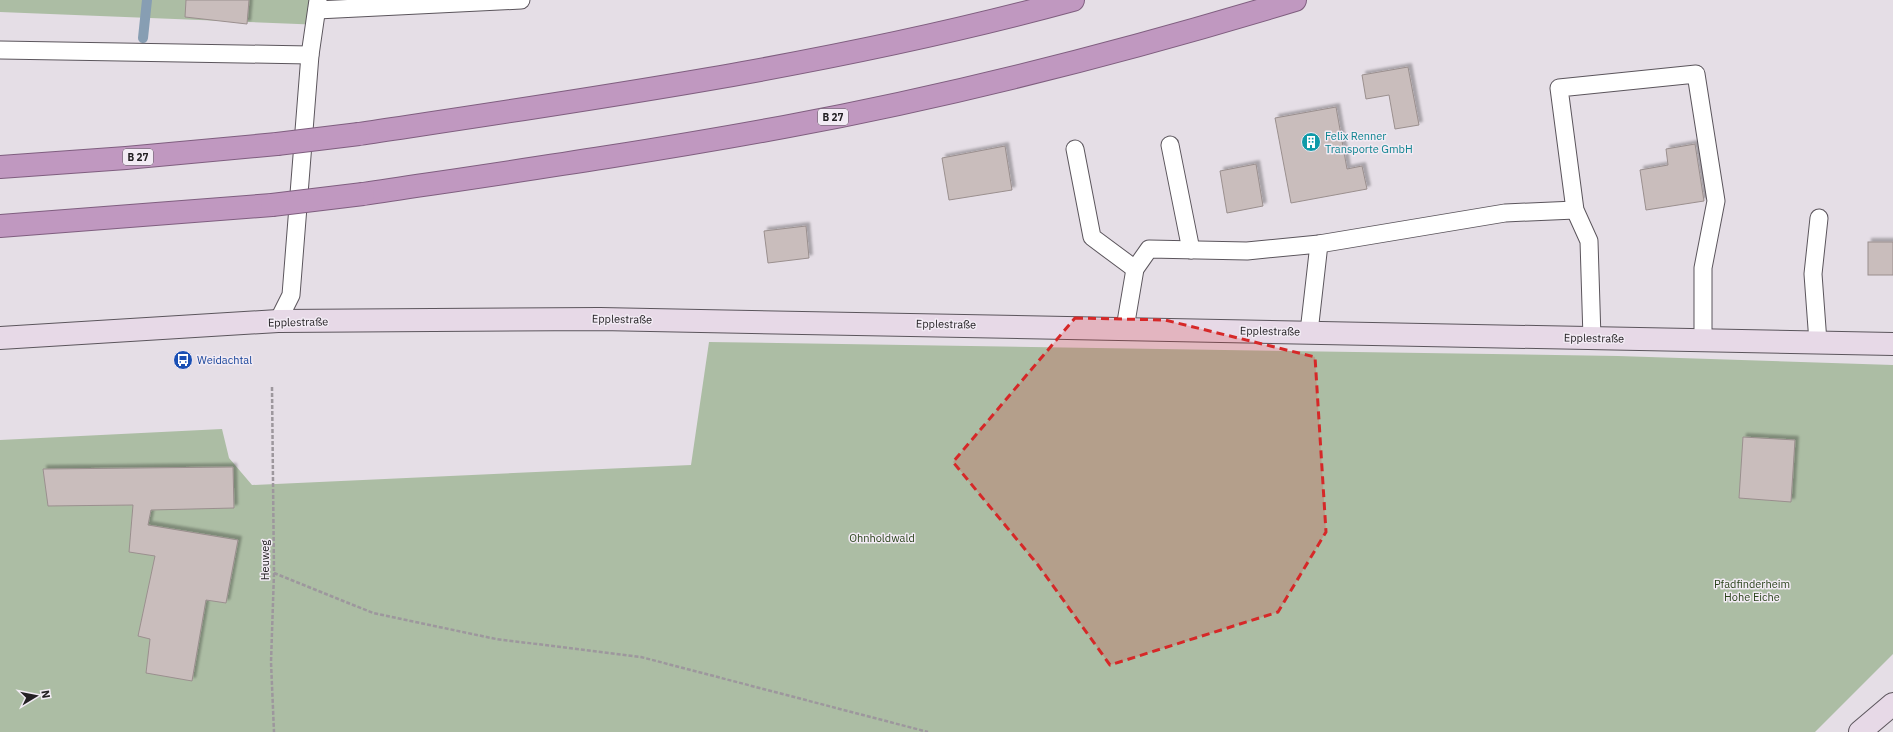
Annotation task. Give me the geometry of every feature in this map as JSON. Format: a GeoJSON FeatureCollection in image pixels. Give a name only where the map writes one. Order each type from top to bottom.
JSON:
{"type":"FeatureCollection","features":[{"type":"Feature","properties":{"kind":"highway","name":"B 27"},"geometry":{"type":"LineString","coordinates":[[0,167],[126,158],[277,144],[359,134],[593,99],[779,67],[881,47],[1073,0]]}},
{"type":"Feature","properties":{"kind":"highway","name":"B 27"},"geometry":{"type":"LineString","coordinates":[[0,226],[272,205],[363,194],[617,156],[785,127],[1054,68],[1295,0]]}},
{"type":"Feature","properties":{"kind":"main road","name":"Epplestraße"},"geometry":{"type":"LineString","coordinates":[[0,338],[278,321],[600,319],[1893,344]]}},
{"type":"Feature","properties":{"kind":"main road"},"geometry":{"type":"LineString","coordinates":[[1860,732],[1893,704]]}},
{"type":"Feature","properties":{"kind":"lane"},"geometry":{"type":"LineString","coordinates":[[278,321],[291,295],[310,55],[317,5],[521,0]]}},
{"type":"Feature","properties":{"kind":"lane"},"geometry":{"type":"LineString","coordinates":[[0,50],[310,55]]}},
{"type":"Feature","properties":{"kind":"lane"},"geometry":{"type":"LineString","coordinates":[[1592,338],[1589,241],[1575,210],[1560,88],[1696,74],[1716,201],[1703,268],[1703,340]]}},
{"type":"Feature","properties":{"kind":"lane"},"geometry":{"type":"LineString","coordinates":[[1170,145],[1191,250]]}},
{"type":"Feature","properties":{"kind":"lane"},"geometry":{"type":"LineString","coordinates":[[1075,149],[1092,237],[1135,269]]}},
{"type":"Feature","properties":{"kind":"lane"},"geometry":{"type":"LineString","coordinates":[[1126,328],[1135,269],[1149,249],[1247,251],[1319,244],[1505,213],[1575,210]]}},
{"type":"Feature","properties":{"kind":"lane"},"geometry":{"type":"LineString","coordinates":[[1818,342],[1813,274],[1819,218]]}},
{"type":"Feature","properties":{"kind":"lane"},"geometry":{"type":"LineString","coordinates":[[1309,332],[1319,244]]}},
{"type":"Feature","properties":{"kind":"path","name":"Heuweg"},"geometry":{"type":"LineString","coordinates":[[272,387],[274,573],[271,662],[274,732]]}},
{"type":"Feature","properties":{"kind":"path"},"geometry":{"type":"LineString","coordinates":[[274,573],[373,613],[496,639],[641,657],[928,732]]}},
{"type":"Feature","properties":{"kind":"highlighted area"},"geometry":{"type":"Polygon","coordinates":[[[1075,318],[1165,320],[1315,357],[1326,532],[1278,612],[1110,665],[1038,565],[953,462],[1075,318]]]}},
{"type":"Feature","properties":{"kind":"green space"},"geometry":{"type":"Polygon","coordinates":[[[0,0],[327,0],[323,25],[0,12],[0,0]]]}},
{"type":"Feature","properties":{"kind":"green space","name":"Ohnholdwald"},"geometry":{"type":"Polygon","coordinates":[[[709,342],[1618,356],[1893,365],[1893,654],[1815,732],[0,732],[0,440],[222,429],[229,458],[252,485],[691,465],[709,342]]]}},
{"type":"Feature","properties":{"kind":"building"},"geometry":{"type":"Polygon","coordinates":[[[186,0],[249,0],[247,24],[185,17],[186,0]]]}},
{"type":"Feature","properties":{"kind":"building"},"geometry":{"type":"Polygon","coordinates":[[[1408,67],[1419,125],[1395,129],[1389,95],[1366,99],[1362,75],[1408,67]]]}},
{"type":"Feature","properties":{"kind":"building","name":"Felix Renner Transporte GmbH"},"geometry":{"type":"Polygon","coordinates":[[[1336,107],[1347,169],[1362,166],[1367,189],[1291,203],[1275,118],[1336,107]]]}},
{"type":"Feature","properties":{"kind":"building"},"geometry":{"type":"Polygon","coordinates":[[[1695,144],[1704,201],[1646,210],[1640,170],[1668,165],[1666,149],[1695,144]]]}},
{"type":"Feature","properties":{"kind":"building"},"geometry":{"type":"Polygon","coordinates":[[[1005,146],[1012,190],[949,200],[942,158],[1005,146]]]}},
{"type":"Feature","properties":{"kind":"building"},"geometry":{"type":"Polygon","coordinates":[[[1256,164],[1263,206],[1227,213],[1220,171],[1256,164]]]}},
{"type":"Feature","properties":{"kind":"building"},"geometry":{"type":"Polygon","coordinates":[[[806,226],[809,258],[768,263],[764,231],[806,226]]]}},
{"type":"Feature","properties":{"kind":"building"},"geometry":{"type":"Polygon","coordinates":[[[1868,242],[1893,242],[1893,275],[1868,275],[1868,242]]]}},
{"type":"Feature","properties":{"kind":"building"},"geometry":{"type":"Polygon","coordinates":[[[1743,437],[1795,440],[1791,502],[1739,498],[1743,437]]]}},
{"type":"Feature","properties":{"kind":"building"},"geometry":{"type":"Polygon","coordinates":[[[233,467],[234,508],[151,510],[148,525],[238,540],[226,603],[206,600],[192,681],[146,673],[150,639],[138,636],[155,556],[129,552],[133,505],[48,506],[43,469],[233,467]]]}},
{"type":"Feature","properties":{"kind":"waterway"},"geometry":{"type":"LineString","coordinates":[[143,38],[147,0]]}},
{"type":"Feature","properties":{"kind":"place","name":"Felix Renner Transporte GmbH"},"geometry":{"type":"Point","coordinates":[1311,142]}},
{"type":"Feature","properties":{"kind":"place","name":"Weidachtal"},"geometry":{"type":"Point","coordinates":[183,360]}},
{"type":"Feature","properties":{"kind":"park label","name":"Pfadfinderheim Hohe Eiche"},"geometry":{"type":"Point","coordinates":[1752,590]}}]}
